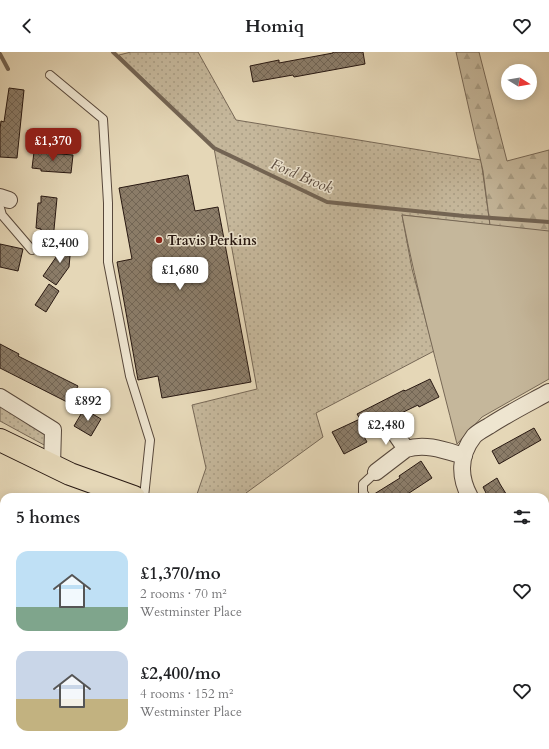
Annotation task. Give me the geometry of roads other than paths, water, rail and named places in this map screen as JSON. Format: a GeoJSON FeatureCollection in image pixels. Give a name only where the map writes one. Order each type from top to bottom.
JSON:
{"type":"FeatureCollection","features":[{"type":"Feature","properties":{"kind":"highway"},"geometry":{"type":"LineString","coordinates":[[0,440],[70,474],[123,493]]}},
{"type":"Feature","properties":{"kind":"street"},"geometry":{"type":"LineString","coordinates":[[468,493],[465,487],[462,470],[464,456],[475,435],[511,412],[549,392]]}},
{"type":"Feature","properties":{"kind":"street"},"geometry":{"type":"LineString","coordinates":[[0,397],[53,430],[52,466]]}},
{"type":"Feature","properties":{"kind":"street"},"geometry":{"type":"LineString","coordinates":[[390,426],[406,449]]}},
{"type":"Feature","properties":{"kind":"street"},"geometry":{"type":"LineString","coordinates":[[376,472],[406,449],[427,446],[464,456]]}},
{"type":"Feature","properties":{"kind":"lane"},"geometry":{"type":"LineString","coordinates":[[50,75],[103,119],[108,203],[108,262],[130,376],[150,440],[144,493]]}},
{"type":"Feature","properties":{"kind":"lane"},"geometry":{"type":"LineString","coordinates":[[3,202],[2,215],[32,250]]}},
{"type":"Feature","properties":{"kind":"lane"},"geometry":{"type":"LineString","coordinates":[[364,493],[363,484],[376,472]]}},
{"type":"Feature","properties":{"kind":"waterway","name":"Ford Brook"},"geometry":{"type":"LineString","coordinates":[[113,52],[214,148],[327,202],[464,216],[549,222]]}},
{"type":"Feature","properties":{"kind":"waterway","name":"Ford Brook"},"geometry":{"type":"LineString","coordinates":[[0,54],[8,69]]}},
{"type":"Feature","properties":{"kind":"place","name":"Travis Perkins"},"geometry":{"type":"Point","coordinates":[159,240]}}]}
